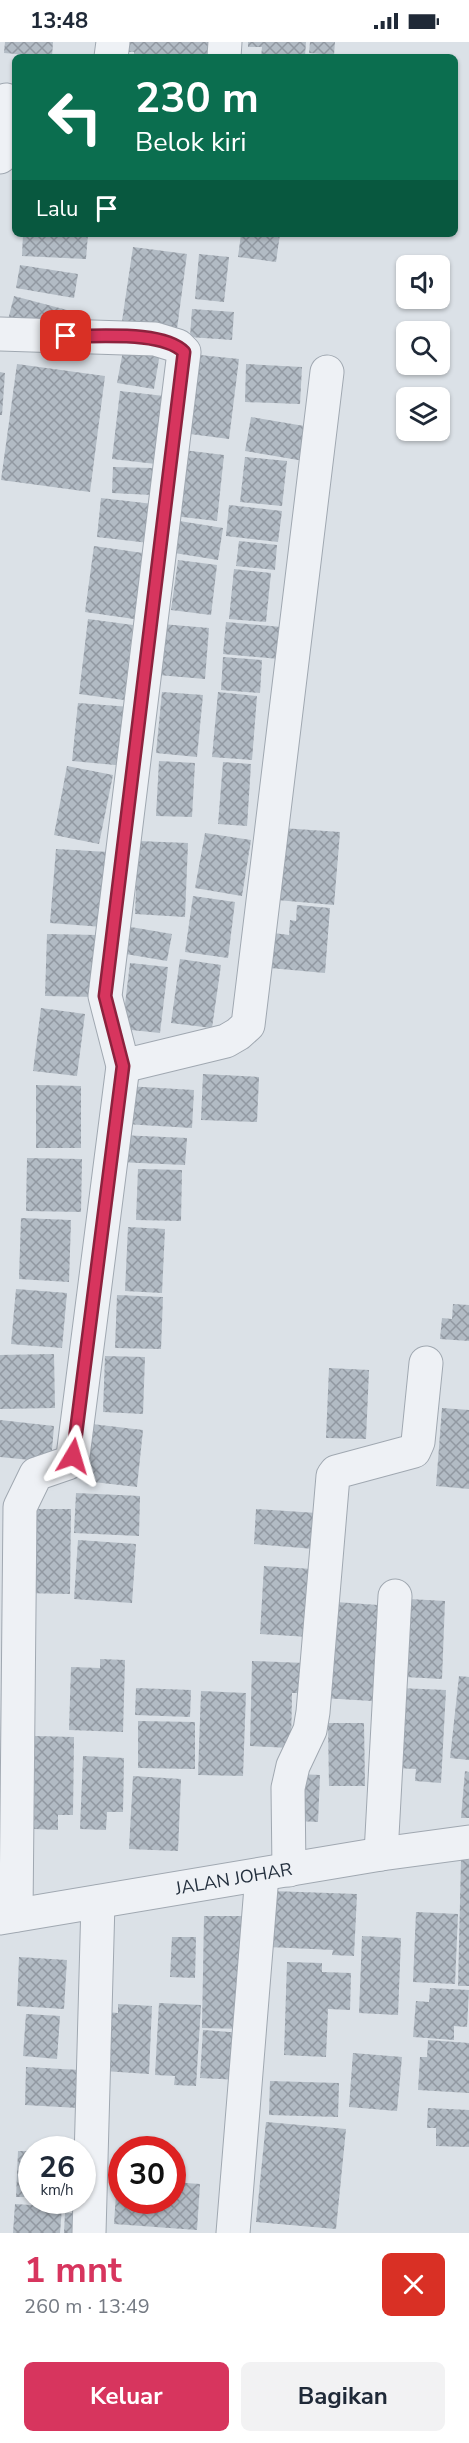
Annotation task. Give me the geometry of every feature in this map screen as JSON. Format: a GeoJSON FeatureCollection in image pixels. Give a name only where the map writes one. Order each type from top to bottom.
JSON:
{"type":"FeatureCollection","features":[{"type":"Feature","properties":{"kind":"street"},"geometry":{"type":"LineString","coordinates":[[0,157],[7,100]]}},
{"type":"Feature","properties":{"kind":"street"},"geometry":{"type":"LineString","coordinates":[[0,334],[155,339],[178,346],[184,352],[105,996],[123,1066],[73,1456],[68,1463],[36,1474],[20,1507],[8,1917]]}},
{"type":"Feature","properties":{"kind":"street"},"geometry":{"type":"LineString","coordinates":[[123,1066],[226,1041],[248,1025],[327,372]]}},
{"type":"Feature","properties":{"kind":"street"},"geometry":{"type":"LineString","coordinates":[[233,2233],[275,1872],[293,1766],[310,1730],[313,1712],[333,1476],[336,1472],[414,1451],[418,1442],[426,1363]]}},
{"type":"Feature","properties":{"kind":"street"},"geometry":{"type":"LineString","coordinates":[[381,1854],[396,1596]]}},
{"type":"Feature","properties":{"kind":"street","name":"JALAN JOHAR"},"geometry":{"type":"LineString","coordinates":[[8,1917],[381,1854],[469,1842]]}},
{"type":"Feature","properties":{"kind":"street"},"geometry":{"type":"LineString","coordinates":[[89,2233],[98,1902]]}},
{"type":"Feature","properties":{"kind":"building"},"geometry":{"type":"Polygon","coordinates":[[[5,42],[53,42],[52,54],[4,53],[5,42]]]}},
{"type":"Feature","properties":{"kind":"building"},"geometry":{"type":"Polygon","coordinates":[[[122,42],[213,42],[212,54],[122,52],[122,42]]]}},
{"type":"Feature","properties":{"kind":"building"},"geometry":{"type":"Polygon","coordinates":[[[248,42],[306,42],[305,54],[261,54],[262,47],[248,47],[248,42]]]}},
{"type":"Feature","properties":{"kind":"building"},"geometry":{"type":"Polygon","coordinates":[[[310,42],[335,42],[334,54],[309,53],[310,42]]]}},
{"type":"Feature","properties":{"kind":"building"},"geometry":{"type":"Polygon","coordinates":[[[23,237],[88,237],[86,259],[22,256],[23,237]]]}},
{"type":"Feature","properties":{"kind":"building"},"geometry":{"type":"Polygon","coordinates":[[[241,237],[280,237],[276,262],[238,257],[241,237]]]}},
{"type":"Feature","properties":{"kind":"building"},"geometry":{"type":"Polygon","coordinates":[[[133,247],[187,254],[177,329],[122,321],[133,247]]]}},
{"type":"Feature","properties":{"kind":"building"},"geometry":{"type":"Polygon","coordinates":[[[199,254],[229,257],[224,302],[195,299],[199,254]]]}},
{"type":"Feature","properties":{"kind":"building"},"geometry":{"type":"Polygon","coordinates":[[[20,265],[78,274],[74,298],[16,288],[20,265]]]}},
{"type":"Feature","properties":{"kind":"building"},"geometry":{"type":"Polygon","coordinates":[[[14,296],[67,310],[60,337],[7,324],[14,296]]]}},
{"type":"Feature","properties":{"kind":"building"},"geometry":{"type":"Polygon","coordinates":[[[192,309],[234,312],[232,340],[190,337],[192,309]]]}},
{"type":"Feature","properties":{"kind":"building"},"geometry":{"type":"Polygon","coordinates":[[[125,340],[161,347],[154,389],[117,383],[125,340]]]}},
{"type":"Feature","properties":{"kind":"building"},"geometry":{"type":"Polygon","coordinates":[[[200,355],[239,359],[229,439],[190,434],[200,355]]]}},
{"type":"Feature","properties":{"kind":"building"},"geometry":{"type":"Polygon","coordinates":[[[17,364],[105,376],[90,492],[1,480],[17,364]]]}},
{"type":"Feature","properties":{"kind":"building"},"geometry":{"type":"Polygon","coordinates":[[[246,364],[302,367],[300,404],[245,402],[246,364]]]}},
{"type":"Feature","properties":{"kind":"building"},"geometry":{"type":"Polygon","coordinates":[[[0,372],[5,373],[2,415],[0,415],[0,372]]]}},
{"type":"Feature","properties":{"kind":"building"},"geometry":{"type":"Polygon","coordinates":[[[120,391],[164,396],[156,464],[112,459],[120,391]]]}},
{"type":"Feature","properties":{"kind":"building"},"geometry":{"type":"Polygon","coordinates":[[[251,417],[310,427],[304,461],[245,451],[251,417]]]}},
{"type":"Feature","properties":{"kind":"building"},"geometry":{"type":"Polygon","coordinates":[[[183,450],[224,455],[217,521],[174,516],[183,450]]]}},
{"type":"Feature","properties":{"kind":"building"},"geometry":{"type":"Polygon","coordinates":[[[245,457],[287,461],[282,506],[240,502],[245,457]]]}},
{"type":"Feature","properties":{"kind":"building"},"geometry":{"type":"Polygon","coordinates":[[[113,467],[152,468],[152,495],[112,493],[113,467]]]}},
{"type":"Feature","properties":{"kind":"building"},"geometry":{"type":"Polygon","coordinates":[[[101,498],[153,504],[149,543],[97,537],[101,498]]]}},
{"type":"Feature","properties":{"kind":"building"},"geometry":{"type":"Polygon","coordinates":[[[229,505],[282,511],[278,542],[226,536],[229,505]]]}},
{"type":"Feature","properties":{"kind":"building"},"geometry":{"type":"Polygon","coordinates":[[[167,519],[223,528],[218,560],[162,551],[167,519]]]}},
{"type":"Feature","properties":{"kind":"building"},"geometry":{"type":"Polygon","coordinates":[[[239,541],[277,545],[275,570],[236,566],[239,541]]]}},
{"type":"Feature","properties":{"kind":"building"},"geometry":{"type":"Polygon","coordinates":[[[94,546],[143,553],[134,619],[85,612],[94,546]]]}},
{"type":"Feature","properties":{"kind":"building"},"geometry":{"type":"Polygon","coordinates":[[[178,560],[217,565],[211,615],[171,610],[178,560]]]}},
{"type":"Feature","properties":{"kind":"building"},"geometry":{"type":"Polygon","coordinates":[[[234,569],[271,573],[266,622],[229,619],[234,569]]]}},
{"type":"Feature","properties":{"kind":"building"},"geometry":{"type":"Polygon","coordinates":[[[88,619],[133,625],[124,700],[79,694],[88,619]]]}},
{"type":"Feature","properties":{"kind":"building"},"geometry":{"type":"Polygon","coordinates":[[[226,622],[282,627],[279,659],[223,654],[226,622]]]}},
{"type":"Feature","properties":{"kind":"building"},"geometry":{"type":"Polygon","coordinates":[[[162,624],[209,628],[205,679],[158,675],[162,624]]]}},
{"type":"Feature","properties":{"kind":"building"},"geometry":{"type":"Polygon","coordinates":[[[223,657],[262,660],[260,693],[221,690],[223,657]]]}},
{"type":"Feature","properties":{"kind":"building"},"geometry":{"type":"Polygon","coordinates":[[[162,692],[203,695],[197,757],[156,753],[162,692]]]}},
{"type":"Feature","properties":{"kind":"building"},"geometry":{"type":"Polygon","coordinates":[[[218,692],[257,696],[252,760],[212,757],[218,692]]]}},
{"type":"Feature","properties":{"kind":"building"},"geometry":{"type":"Polygon","coordinates":[[[78,703],[131,707],[126,766],[72,761],[78,703]]]}},
{"type":"Feature","properties":{"kind":"building"},"geometry":{"type":"Polygon","coordinates":[[[159,761],[195,763],[192,817],[156,816],[159,761]]]}},
{"type":"Feature","properties":{"kind":"building"},"geometry":{"type":"Polygon","coordinates":[[[223,762],[251,764],[247,826],[218,824],[223,762]]]}},
{"type":"Feature","properties":{"kind":"building"},"geometry":{"type":"Polygon","coordinates":[[[67,766],[113,775],[99,844],[54,835],[67,766]]]}},
{"type":"Feature","properties":{"kind":"building"},"geometry":{"type":"Polygon","coordinates":[[[282,828],[340,832],[334,905],[277,900],[282,828]]]}},
{"type":"Feature","properties":{"kind":"building"},"geometry":{"type":"Polygon","coordinates":[[[205,833],[251,840],[242,896],[195,888],[205,833]]]}},
{"type":"Feature","properties":{"kind":"building"},"geometry":{"type":"Polygon","coordinates":[[[138,841],[188,843],[185,917],[135,914],[138,841]]]}},
{"type":"Feature","properties":{"kind":"building"},"geometry":{"type":"Polygon","coordinates":[[[56,849],[108,852],[103,927],[50,923],[56,849]]]}},
{"type":"Feature","properties":{"kind":"building"},"geometry":{"type":"Polygon","coordinates":[[[193,896],[235,902],[228,958],[185,952],[193,896]]]}},
{"type":"Feature","properties":{"kind":"building"},"geometry":{"type":"Polygon","coordinates":[[[297,905],[330,908],[325,973],[270,968],[273,933],[289,935],[290,920],[296,921],[297,905]]]}},
{"type":"Feature","properties":{"kind":"building"},"geometry":{"type":"Polygon","coordinates":[[[119,925],[172,934],[167,961],[114,952],[119,925]]]}},
{"type":"Feature","properties":{"kind":"building"},"geometry":{"type":"Polygon","coordinates":[[[47,934],[97,935],[96,997],[45,996],[47,934]]]}},
{"type":"Feature","properties":{"kind":"building"},"geometry":{"type":"Polygon","coordinates":[[[180,959],[221,965],[212,1028],[171,1023],[180,959]]]}},
{"type":"Feature","properties":{"kind":"building"},"geometry":{"type":"Polygon","coordinates":[[[130,963],[168,967],[160,1033],[122,1029],[130,963]]]}},
{"type":"Feature","properties":{"kind":"building"},"geometry":{"type":"Polygon","coordinates":[[[41,1008],[85,1014],[77,1076],[33,1071],[41,1008]]]}},
{"type":"Feature","properties":{"kind":"building"},"geometry":{"type":"Polygon","coordinates":[[[203,1074],[259,1077],[257,1122],[201,1120],[203,1074]]]}},
{"type":"Feature","properties":{"kind":"building"},"geometry":{"type":"Polygon","coordinates":[[[36,1085],[81,1086],[81,1148],[36,1148],[36,1085]]]}},
{"type":"Feature","properties":{"kind":"building"},"geometry":{"type":"Polygon","coordinates":[[[126,1086],[194,1090],[192,1128],[125,1124],[126,1086]]]}},
{"type":"Feature","properties":{"kind":"building"},"geometry":{"type":"Polygon","coordinates":[[[120,1135],[187,1138],[185,1165],[118,1162],[120,1135]]]}},
{"type":"Feature","properties":{"kind":"building"},"geometry":{"type":"Polygon","coordinates":[[[27,1158],[82,1159],[81,1212],[26,1211],[27,1158]]]}},
{"type":"Feature","properties":{"kind":"building"},"geometry":{"type":"Polygon","coordinates":[[[138,1169],[182,1170],[181,1221],[136,1220],[138,1169]]]}},
{"type":"Feature","properties":{"kind":"building"},"geometry":{"type":"Polygon","coordinates":[[[21,1218],[71,1220],[69,1282],[19,1279],[21,1218]]]}},
{"type":"Feature","properties":{"kind":"building"},"geometry":{"type":"Polygon","coordinates":[[[128,1227],[165,1229],[162,1293],[125,1291],[128,1227]]]}},
{"type":"Feature","properties":{"kind":"building"},"geometry":{"type":"Polygon","coordinates":[[[16,1289],[67,1293],[62,1348],[11,1344],[16,1289]]]}},
{"type":"Feature","properties":{"kind":"building"},"geometry":{"type":"Polygon","coordinates":[[[117,1295],[163,1297],[161,1349],[115,1348],[117,1295]]]}},
{"type":"Feature","properties":{"kind":"building"},"geometry":{"type":"Polygon","coordinates":[[[453,1304],[469,1305],[469,1341],[440,1339],[442,1318],[452,1319],[453,1304]]]}},
{"type":"Feature","properties":{"kind":"building"},"geometry":{"type":"Polygon","coordinates":[[[54,1354],[55,1408],[0,1409],[0,1355],[54,1354]]]}},
{"type":"Feature","properties":{"kind":"building"},"geometry":{"type":"Polygon","coordinates":[[[105,1356],[145,1357],[143,1414],[103,1412],[105,1356]]]}},
{"type":"Feature","properties":{"kind":"building"},"geometry":{"type":"Polygon","coordinates":[[[329,1368],[369,1370],[366,1439],[326,1438],[329,1368]]]}},
{"type":"Feature","properties":{"kind":"building"},"geometry":{"type":"Polygon","coordinates":[[[442,1408],[469,1410],[469,1489],[436,1486],[442,1408]]]}},
{"type":"Feature","properties":{"kind":"building"},"geometry":{"type":"Polygon","coordinates":[[[0,1420],[54,1426],[51,1462],[0,1457],[0,1420]]]}},
{"type":"Feature","properties":{"kind":"building"},"geometry":{"type":"Polygon","coordinates":[[[92,1424],[143,1430],[137,1487],[85,1481],[92,1424]]]}},
{"type":"Feature","properties":{"kind":"building"},"geometry":{"type":"Polygon","coordinates":[[[76,1493],[140,1496],[139,1536],[74,1533],[76,1493]]]}},
{"type":"Feature","properties":{"kind":"building"},"geometry":{"type":"Polygon","coordinates":[[[23,1509],[71,1509],[70,1594],[22,1593],[23,1509]]]}},
{"type":"Feature","properties":{"kind":"building"},"geometry":{"type":"Polygon","coordinates":[[[256,1509],[317,1513],[314,1549],[254,1544],[256,1509]]]}},
{"type":"Feature","properties":{"kind":"building"},"geometry":{"type":"Polygon","coordinates":[[[78,1540],[136,1544],[132,1603],[74,1599],[78,1540]]]}},
{"type":"Feature","properties":{"kind":"building"},"geometry":{"type":"Polygon","coordinates":[[[264,1566],[313,1569],[309,1637],[260,1634],[264,1566]]]}},
{"type":"Feature","properties":{"kind":"building"},"geometry":{"type":"Polygon","coordinates":[[[409,1599],[445,1601],[442,1679],[405,1677],[409,1599]]]}},
{"type":"Feature","properties":{"kind":"building"},"geometry":{"type":"Polygon","coordinates":[[[336,1602],[378,1605],[372,1701],[323,1698],[336,1602]]]}},
{"type":"Feature","properties":{"kind":"building"},"geometry":{"type":"Polygon","coordinates":[[[100,1659],[125,1660],[123,1732],[69,1730],[71,1667],[100,1668],[100,1659]]]}},
{"type":"Feature","properties":{"kind":"building"},"geometry":{"type":"Polygon","coordinates":[[[252,1661],[306,1663],[305,1693],[292,1693],[291,1748],[250,1746],[252,1661]]]}},
{"type":"Feature","properties":{"kind":"building"},"geometry":{"type":"Polygon","coordinates":[[[459,1676],[469,1677],[469,1760],[450,1758],[459,1676]]]}},
{"type":"Feature","properties":{"kind":"building"},"geometry":{"type":"Polygon","coordinates":[[[136,1688],[191,1690],[190,1717],[135,1715],[136,1688]]]}},
{"type":"Feature","properties":{"kind":"building"},"geometry":{"type":"Polygon","coordinates":[[[399,1688],[446,1690],[441,1783],[415,1781],[416,1769],[395,1768],[399,1688]]]}},
{"type":"Feature","properties":{"kind":"building"},"geometry":{"type":"Polygon","coordinates":[[[201,1691],[246,1693],[243,1776],[198,1775],[201,1691]]]}},
{"type":"Feature","properties":{"kind":"building"},"geometry":{"type":"Polygon","coordinates":[[[138,1721],[195,1722],[195,1769],[138,1768],[138,1721]]]}},
{"type":"Feature","properties":{"kind":"building"},"geometry":{"type":"Polygon","coordinates":[[[328,1723],[364,1723],[365,1786],[329,1786],[328,1723]]]}},
{"type":"Feature","properties":{"kind":"building"},"geometry":{"type":"Polygon","coordinates":[[[35,1736],[74,1737],[73,1815],[58,1815],[58,1830],[34,1829],[35,1736]]]}},
{"type":"Feature","properties":{"kind":"building"},"geometry":{"type":"Polygon","coordinates":[[[83,1756],[124,1758],[123,1812],[107,1812],[106,1830],[80,1829],[83,1756]]]}},
{"type":"Feature","properties":{"kind":"building"},"geometry":{"type":"Polygon","coordinates":[[[465,1771],[469,1772],[469,1818],[461,1818],[465,1771]]]}},
{"type":"Feature","properties":{"kind":"building"},"geometry":{"type":"Polygon","coordinates":[[[299,1774],[320,1775],[318,1822],[297,1821],[299,1774]]]}},
{"type":"Feature","properties":{"kind":"building"},"geometry":{"type":"Polygon","coordinates":[[[133,1776],[181,1779],[178,1851],[129,1849],[133,1776]]]}},
{"type":"Feature","properties":{"kind":"building"},"geometry":{"type":"Polygon","coordinates":[[[461,1860],[469,1860],[469,1986],[458,1986],[461,1860]]]}},
{"type":"Feature","properties":{"kind":"building"},"geometry":{"type":"Polygon","coordinates":[[[272,1891],[357,1894],[354,1956],[332,1955],[333,1950],[269,1947],[272,1891]]]}},
{"type":"Feature","properties":{"kind":"building"},"geometry":{"type":"Polygon","coordinates":[[[416,1912],[458,1914],[455,1984],[413,1982],[416,1912]]]}},
{"type":"Feature","properties":{"kind":"building"},"geometry":{"type":"Polygon","coordinates":[[[204,1916],[249,1916],[246,2029],[202,2028],[204,1916]]]}},
{"type":"Feature","properties":{"kind":"building"},"geometry":{"type":"Polygon","coordinates":[[[362,1936],[401,1938],[398,2015],[359,2013],[362,1936]]]}},
{"type":"Feature","properties":{"kind":"building"},"geometry":{"type":"Polygon","coordinates":[[[172,1937],[196,1937],[195,1978],[170,1977],[172,1937]]]}},
{"type":"Feature","properties":{"kind":"building"},"geometry":{"type":"Polygon","coordinates":[[[19,1957],[67,1960],[64,2009],[17,2006],[19,1957]]]}},
{"type":"Feature","properties":{"kind":"building"},"geometry":{"type":"Polygon","coordinates":[[[287,1962],[322,1963],[322,1972],[351,1973],[350,2010],[328,2009],[326,2057],[284,2055],[287,1962]]]}},
{"type":"Feature","properties":{"kind":"building"},"geometry":{"type":"Polygon","coordinates":[[[430,1988],[469,1990],[467,2027],[454,2026],[454,2040],[413,2037],[416,2001],[429,2002],[430,1988]]]}},
{"type":"Feature","properties":{"kind":"building"},"geometry":{"type":"Polygon","coordinates":[[[159,2003],[201,2005],[196,2086],[174,2085],[175,2076],[155,2075],[159,2003]]]}},
{"type":"Feature","properties":{"kind":"building"},"geometry":{"type":"Polygon","coordinates":[[[118,2004],[152,2006],[149,2074],[104,2071],[107,2012],[118,2013],[118,2004]]]}},
{"type":"Feature","properties":{"kind":"building"},"geometry":{"type":"Polygon","coordinates":[[[26,2014],[60,2016],[57,2059],[23,2056],[26,2014]]]}},
{"type":"Feature","properties":{"kind":"building"},"geometry":{"type":"Polygon","coordinates":[[[203,2030],[243,2033],[240,2080],[200,2078],[203,2030]]]}},
{"type":"Feature","properties":{"kind":"building"},"geometry":{"type":"Polygon","coordinates":[[[428,2040],[469,2043],[469,2093],[418,2090],[420,2057],[427,2057],[428,2040]]]}},
{"type":"Feature","properties":{"kind":"building"},"geometry":{"type":"Polygon","coordinates":[[[353,2053],[402,2057],[397,2111],[349,2107],[353,2053]]]}},
{"type":"Feature","properties":{"kind":"building"},"geometry":{"type":"Polygon","coordinates":[[[26,2067],[80,2070],[79,2108],[25,2105],[26,2067]]]}},
{"type":"Feature","properties":{"kind":"building"},"geometry":{"type":"Polygon","coordinates":[[[270,2081],[339,2083],[338,2117],[269,2115],[270,2081]]]}},
{"type":"Feature","properties":{"kind":"building"},"geometry":{"type":"Polygon","coordinates":[[[428,2108],[469,2110],[469,2147],[436,2146],[436,2128],[427,2128],[428,2108]]]}},
{"type":"Feature","properties":{"kind":"building"},"geometry":{"type":"Polygon","coordinates":[[[266,2122],[346,2129],[336,2229],[256,2222],[266,2122]]]}},
{"type":"Feature","properties":{"kind":"building"},"geometry":{"type":"Polygon","coordinates":[[[18,2151],[18,2197],[16,2197],[18,2151]]]}},
{"type":"Feature","properties":{"kind":"building"},"geometry":{"type":"Polygon","coordinates":[[[186,2183],[200,2184],[197,2230],[114,2224],[115,2214],[186,2214],[186,2183]]]}},
{"type":"Feature","properties":{"kind":"building"},"geometry":{"type":"Polygon","coordinates":[[[15,2204],[18,2204],[18,2214],[61,2214],[60,2233],[13,2233],[15,2204]]]}},
{"type":"Feature","properties":{"kind":"building"},"geometry":{"type":"Polygon","coordinates":[[[65,2214],[88,2214],[87,2233],[64,2233],[65,2214]]]}},
{"type":"Feature","properties":{"kind":"route"},"geometry":{"type":"LineString","coordinates":[[66,336],[155,339],[178,346],[184,352],[105,996],[123,1066],[73,1456]]}}]}
